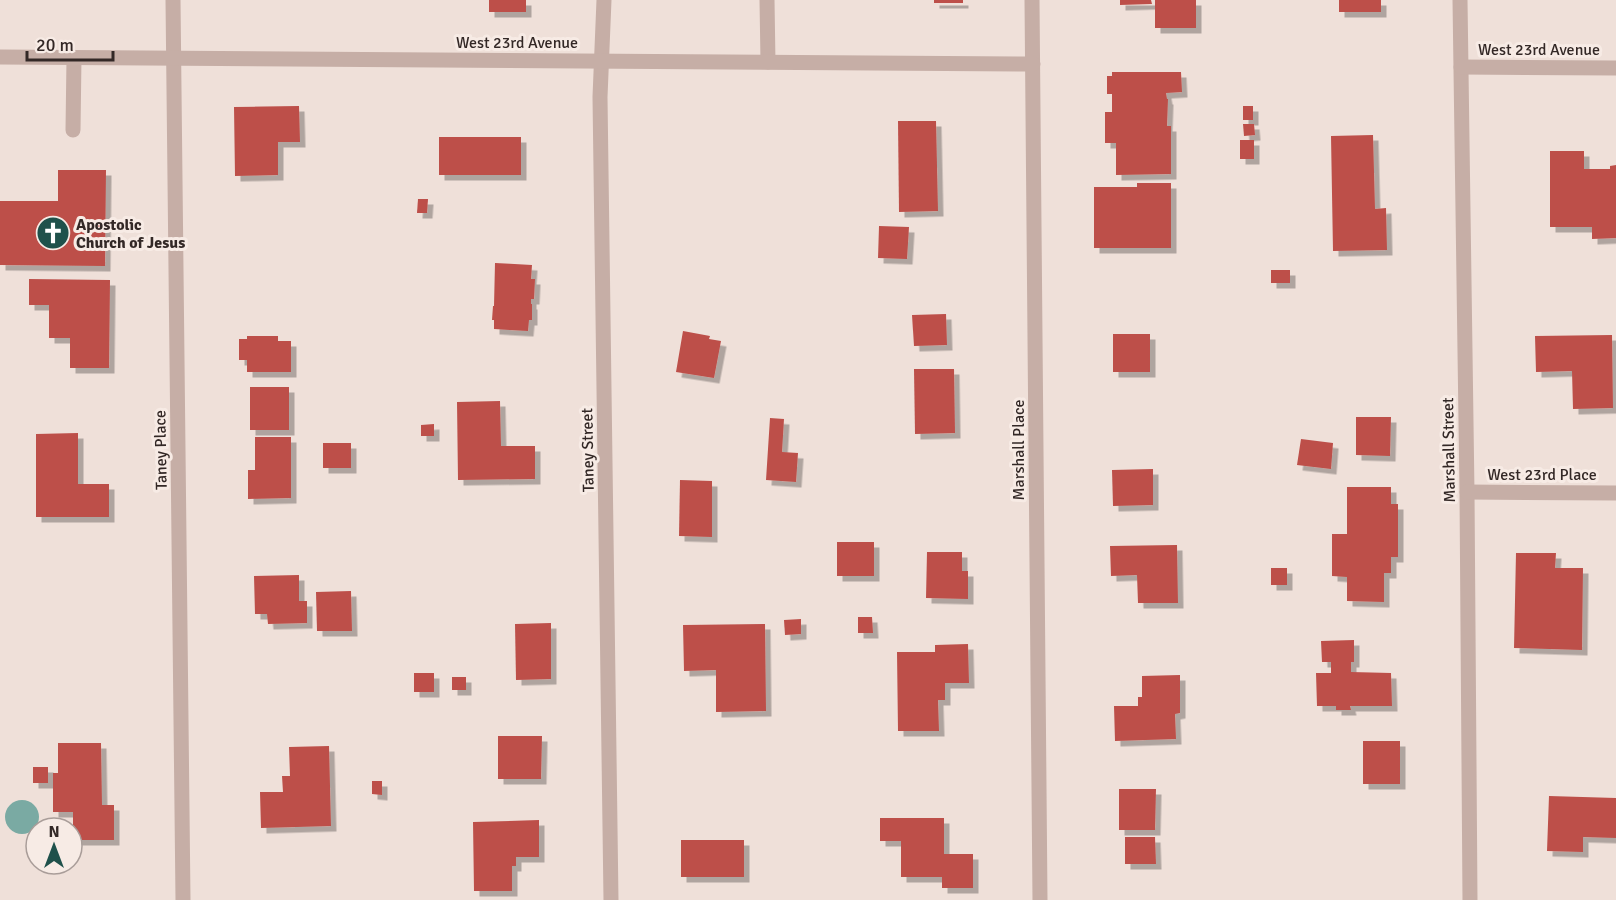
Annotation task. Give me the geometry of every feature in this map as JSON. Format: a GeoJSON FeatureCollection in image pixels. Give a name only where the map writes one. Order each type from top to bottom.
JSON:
{"type":"FeatureCollection","features":[{"type":"Feature","properties":{"kind":"street","name":"Taney Place"},"geometry":{"type":"LineString","coordinates":[[173,0],[183,900]]}},
{"type":"Feature","properties":{"kind":"street","name":"Taney Street"},"geometry":{"type":"LineString","coordinates":[[604,0],[600,97],[611,900]]}},
{"type":"Feature","properties":{"kind":"street"},"geometry":{"type":"LineString","coordinates":[[767,0],[768,62]]}},
{"type":"Feature","properties":{"kind":"street","name":"Marshall Place"},"geometry":{"type":"LineString","coordinates":[[1032,0],[1040,900]]}},
{"type":"Feature","properties":{"kind":"street","name":"Marshall Street"},"geometry":{"type":"LineString","coordinates":[[1460,0],[1470,900]]}},
{"type":"Feature","properties":{"kind":"street","name":"West 23rd Avenue"},"geometry":{"type":"LineString","coordinates":[[0,57],[1033,64]]}},
{"type":"Feature","properties":{"kind":"street"},"geometry":{"type":"LineString","coordinates":[[73,130],[74,57]]}},
{"type":"Feature","properties":{"kind":"street","name":"West 23rd Avenue"},"geometry":{"type":"LineString","coordinates":[[1461,66],[1616,68]]}},
{"type":"Feature","properties":{"kind":"street","name":"West 23rd Place"},"geometry":{"type":"LineString","coordinates":[[1467,492],[1616,493]]}},
{"type":"Feature","properties":{"kind":"water"},"geometry":{"type":"Polygon","coordinates":[[[15,801],[29,801],[38,810],[39,816],[24,816],[24,834],[15,833],[6,824],[6,810],[15,801]]]}},
{"type":"Feature","properties":{"kind":"building"},"geometry":{"type":"Polygon","coordinates":[[[489,0],[526,0],[526,12],[489,12],[489,0]]]}},
{"type":"Feature","properties":{"kind":"building"},"geometry":{"type":"Polygon","coordinates":[[[934,0],[963,0],[963,3],[934,3],[934,0]]]}},
{"type":"Feature","properties":{"kind":"building"},"geometry":{"type":"Polygon","coordinates":[[[1120,0],[1151,0],[1152,4],[1120,5],[1120,0]]]}},
{"type":"Feature","properties":{"kind":"building"},"geometry":{"type":"Polygon","coordinates":[[[1155,0],[1196,0],[1196,28],[1155,28],[1155,0]]]}},
{"type":"Feature","properties":{"kind":"building"},"geometry":{"type":"Polygon","coordinates":[[[1339,0],[1381,0],[1381,12],[1339,12],[1339,0]]]}},
{"type":"Feature","properties":{"kind":"building"},"geometry":{"type":"Polygon","coordinates":[[[1112,72],[1181,72],[1182,92],[1166,93],[1168,99],[1167,126],[1171,126],[1171,174],[1116,175],[1116,143],[1105,143],[1105,112],[1112,112],[1112,94],[1107,94],[1107,76],[1112,76],[1112,72]]]}},
{"type":"Feature","properties":{"kind":"building"},"geometry":{"type":"Polygon","coordinates":[[[299,106],[300,142],[278,142],[278,175],[235,176],[234,107],[299,106]]]}},
{"type":"Feature","properties":{"kind":"building"},"geometry":{"type":"Polygon","coordinates":[[[1243,106],[1253,106],[1253,120],[1243,120],[1243,106]]]}},
{"type":"Feature","properties":{"kind":"building"},"geometry":{"type":"Polygon","coordinates":[[[898,121],[936,121],[938,211],[899,212],[898,121]]]}},
{"type":"Feature","properties":{"kind":"building"},"geometry":{"type":"Polygon","coordinates":[[[1243,124],[1254,124],[1255,135],[1244,136],[1243,124]]]}},
{"type":"Feature","properties":{"kind":"building"},"geometry":{"type":"Polygon","coordinates":[[[1373,135],[1375,209],[1386,208],[1387,250],[1333,251],[1331,136],[1373,135]]]}},
{"type":"Feature","properties":{"kind":"building"},"geometry":{"type":"Polygon","coordinates":[[[439,137],[521,137],[521,175],[439,175],[439,137]]]}},
{"type":"Feature","properties":{"kind":"building"},"geometry":{"type":"Polygon","coordinates":[[[1240,140],[1254,140],[1254,159],[1240,159],[1240,140]]]}},
{"type":"Feature","properties":{"kind":"building"},"geometry":{"type":"Polygon","coordinates":[[[1550,151],[1584,151],[1584,169],[1610,169],[1610,166],[1616,165],[1616,238],[1592,239],[1592,227],[1550,227],[1550,151]]]}},
{"type":"Feature","properties":{"kind":"building","name":"Apostolic Church of Jesus"},"geometry":{"type":"Polygon","coordinates":[[[58,170],[106,170],[105,266],[0,265],[0,201],[58,201],[58,170]]]}},
{"type":"Feature","properties":{"kind":"building"},"geometry":{"type":"Polygon","coordinates":[[[1137,183],[1171,183],[1171,248],[1094,248],[1094,187],[1137,187],[1137,183]]]}},
{"type":"Feature","properties":{"kind":"building"},"geometry":{"type":"Polygon","coordinates":[[[418,199],[428,199],[427,213],[417,213],[418,199]]]}},
{"type":"Feature","properties":{"kind":"building"},"geometry":{"type":"Polygon","coordinates":[[[879,226],[909,227],[907,259],[878,258],[879,226]]]}},
{"type":"Feature","properties":{"kind":"building"},"geometry":{"type":"Polygon","coordinates":[[[495,263],[532,265],[531,279],[535,279],[534,299],[531,299],[532,320],[529,320],[528,331],[494,329],[494,320],[492,320],[495,263]]]}},
{"type":"Feature","properties":{"kind":"building"},"geometry":{"type":"Polygon","coordinates":[[[1271,270],[1290,270],[1290,283],[1271,283],[1271,270]]]}},
{"type":"Feature","properties":{"kind":"building"},"geometry":{"type":"Polygon","coordinates":[[[29,279],[110,280],[109,368],[70,368],[70,338],[49,338],[49,305],[29,305],[29,279]]]}},
{"type":"Feature","properties":{"kind":"building"},"geometry":{"type":"Polygon","coordinates":[[[946,314],[947,345],[914,346],[912,315],[946,314]]]}},
{"type":"Feature","properties":{"kind":"building"},"geometry":{"type":"Polygon","coordinates":[[[683,331],[710,336],[709,339],[721,341],[714,378],[676,372],[683,331]]]}},
{"type":"Feature","properties":{"kind":"building"},"geometry":{"type":"Polygon","coordinates":[[[1113,334],[1150,334],[1150,372],[1113,372],[1113,334]]]}},
{"type":"Feature","properties":{"kind":"building"},"geometry":{"type":"Polygon","coordinates":[[[1612,335],[1613,408],[1573,409],[1572,371],[1536,372],[1535,336],[1612,335]]]}},
{"type":"Feature","properties":{"kind":"building"},"geometry":{"type":"Polygon","coordinates":[[[247,336],[278,336],[278,341],[291,341],[291,372],[247,372],[247,360],[239,360],[239,339],[247,339],[247,336]]]}},
{"type":"Feature","properties":{"kind":"building"},"geometry":{"type":"Polygon","coordinates":[[[914,369],[954,369],[955,433],[915,434],[914,369]]]}},
{"type":"Feature","properties":{"kind":"building"},"geometry":{"type":"Polygon","coordinates":[[[250,387],[289,387],[289,430],[250,430],[250,387]]]}},
{"type":"Feature","properties":{"kind":"building"},"geometry":{"type":"Polygon","coordinates":[[[500,401],[501,446],[535,446],[535,479],[458,480],[457,402],[500,401]]]}},
{"type":"Feature","properties":{"kind":"building"},"geometry":{"type":"Polygon","coordinates":[[[1356,417],[1391,417],[1390,456],[1356,455],[1356,417]]]}},
{"type":"Feature","properties":{"kind":"building"},"geometry":{"type":"Polygon","coordinates":[[[770,418],[784,419],[782,452],[798,453],[796,482],[766,480],[770,418]]]}},
{"type":"Feature","properties":{"kind":"building"},"geometry":{"type":"Polygon","coordinates":[[[434,424],[434,436],[421,436],[421,425],[434,424]]]}},
{"type":"Feature","properties":{"kind":"building"},"geometry":{"type":"Polygon","coordinates":[[[78,433],[78,484],[109,484],[109,517],[36,517],[36,434],[78,433]]]}},
{"type":"Feature","properties":{"kind":"building"},"geometry":{"type":"Polygon","coordinates":[[[255,437],[291,437],[291,498],[248,499],[248,470],[255,470],[255,437]]]}},
{"type":"Feature","properties":{"kind":"building"},"geometry":{"type":"Polygon","coordinates":[[[1301,439],[1333,443],[1331,469],[1297,465],[1301,439]]]}},
{"type":"Feature","properties":{"kind":"building"},"geometry":{"type":"Polygon","coordinates":[[[323,443],[351,443],[351,468],[323,468],[323,443]]]}},
{"type":"Feature","properties":{"kind":"building"},"geometry":{"type":"Polygon","coordinates":[[[1153,469],[1153,505],[1113,506],[1112,470],[1153,469]]]}},
{"type":"Feature","properties":{"kind":"building"},"geometry":{"type":"Polygon","coordinates":[[[680,480],[712,481],[712,537],[679,536],[680,480]]]}},
{"type":"Feature","properties":{"kind":"building"},"geometry":{"type":"Polygon","coordinates":[[[1347,487],[1391,487],[1391,504],[1398,504],[1398,557],[1391,557],[1391,573],[1384,573],[1384,602],[1347,601],[1347,577],[1332,576],[1332,534],[1347,534],[1347,487]]]}},
{"type":"Feature","properties":{"kind":"building"},"geometry":{"type":"Polygon","coordinates":[[[837,542],[874,542],[874,576],[837,576],[837,542]]]}},
{"type":"Feature","properties":{"kind":"building"},"geometry":{"type":"Polygon","coordinates":[[[1177,545],[1178,603],[1138,603],[1137,575],[1111,576],[1110,546],[1177,545]]]}},
{"type":"Feature","properties":{"kind":"building"},"geometry":{"type":"Polygon","coordinates":[[[927,552],[962,552],[962,571],[968,571],[968,599],[926,598],[927,552]]]}},
{"type":"Feature","properties":{"kind":"building"},"geometry":{"type":"Polygon","coordinates":[[[1516,553],[1556,553],[1555,568],[1583,568],[1582,650],[1514,648],[1516,553]]]}},
{"type":"Feature","properties":{"kind":"building"},"geometry":{"type":"Polygon","coordinates":[[[1271,568],[1287,568],[1287,585],[1271,585],[1271,568]]]}},
{"type":"Feature","properties":{"kind":"building"},"geometry":{"type":"Polygon","coordinates":[[[299,575],[299,601],[307,601],[307,623],[268,624],[267,614],[255,614],[254,576],[299,575]]]}},
{"type":"Feature","properties":{"kind":"building"},"geometry":{"type":"Polygon","coordinates":[[[351,591],[352,631],[317,631],[316,592],[351,591]]]}},
{"type":"Feature","properties":{"kind":"building"},"geometry":{"type":"Polygon","coordinates":[[[858,617],[872,617],[873,633],[858,633],[858,617]]]}},
{"type":"Feature","properties":{"kind":"building"},"geometry":{"type":"Polygon","coordinates":[[[801,619],[801,634],[785,635],[784,620],[801,619]]]}},
{"type":"Feature","properties":{"kind":"building"},"geometry":{"type":"Polygon","coordinates":[[[551,623],[551,679],[516,680],[515,624],[551,623]]]}},
{"type":"Feature","properties":{"kind":"building"},"geometry":{"type":"Polygon","coordinates":[[[765,624],[766,711],[716,712],[716,670],[684,671],[683,625],[765,624]]]}},
{"type":"Feature","properties":{"kind":"building"},"geometry":{"type":"Polygon","coordinates":[[[1354,640],[1354,662],[1351,662],[1351,672],[1391,673],[1392,706],[1350,706],[1351,710],[1336,710],[1336,706],[1317,706],[1316,673],[1331,673],[1331,662],[1322,662],[1321,641],[1354,640]]]}},
{"type":"Feature","properties":{"kind":"building"},"geometry":{"type":"Polygon","coordinates":[[[968,644],[969,683],[945,683],[945,700],[938,700],[939,731],[898,731],[897,652],[935,652],[935,645],[968,644]]]}},
{"type":"Feature","properties":{"kind":"building"},"geometry":{"type":"Polygon","coordinates":[[[414,673],[434,673],[434,692],[414,692],[414,673]]]}},
{"type":"Feature","properties":{"kind":"building"},"geometry":{"type":"Polygon","coordinates":[[[1180,675],[1180,713],[1175,714],[1176,739],[1115,741],[1114,706],[1138,706],[1138,697],[1142,697],[1142,676],[1180,675]]]}},
{"type":"Feature","properties":{"kind":"building"},"geometry":{"type":"Polygon","coordinates":[[[452,677],[466,677],[466,690],[452,690],[452,677]]]}},
{"type":"Feature","properties":{"kind":"building"},"geometry":{"type":"Polygon","coordinates":[[[498,736],[542,736],[541,779],[498,779],[498,736]]]}},
{"type":"Feature","properties":{"kind":"building"},"geometry":{"type":"Polygon","coordinates":[[[1363,741],[1400,741],[1400,784],[1363,784],[1363,741]]]}},
{"type":"Feature","properties":{"kind":"building"},"geometry":{"type":"Polygon","coordinates":[[[58,743],[101,743],[102,805],[114,805],[114,840],[84,840],[84,816],[73,816],[73,812],[53,812],[53,773],[58,773],[58,743]]]}},
{"type":"Feature","properties":{"kind":"building"},"geometry":{"type":"Polygon","coordinates":[[[329,746],[331,826],[261,828],[260,792],[283,792],[282,776],[290,776],[289,747],[329,746]]]}},
{"type":"Feature","properties":{"kind":"building"},"geometry":{"type":"Polygon","coordinates":[[[33,767],[48,767],[48,783],[33,783],[33,767]]]}},
{"type":"Feature","properties":{"kind":"building"},"geometry":{"type":"Polygon","coordinates":[[[372,781],[382,781],[382,795],[372,794],[372,781]]]}},
{"type":"Feature","properties":{"kind":"building"},"geometry":{"type":"Polygon","coordinates":[[[1119,789],[1156,789],[1155,830],[1119,830],[1119,789]]]}},
{"type":"Feature","properties":{"kind":"building"},"geometry":{"type":"Polygon","coordinates":[[[1549,796],[1616,798],[1616,838],[1583,837],[1583,852],[1547,851],[1549,796]]]}},
{"type":"Feature","properties":{"kind":"building"},"geometry":{"type":"Polygon","coordinates":[[[880,818],[944,818],[944,854],[973,854],[973,888],[942,888],[942,877],[901,877],[901,841],[880,841],[880,818]]]}},
{"type":"Feature","properties":{"kind":"building"},"geometry":{"type":"Polygon","coordinates":[[[539,820],[539,857],[516,857],[516,866],[512,866],[512,891],[474,891],[473,822],[539,820]]]}},
{"type":"Feature","properties":{"kind":"building"},"geometry":{"type":"Polygon","coordinates":[[[1125,837],[1155,837],[1156,864],[1125,864],[1125,837]]]}},
{"type":"Feature","properties":{"kind":"building"},"geometry":{"type":"Polygon","coordinates":[[[681,840],[744,840],[744,877],[681,877],[681,840]]]}},
{"type":"Feature","properties":{"kind":"place","name":"Apostolic Church of Jesus"},"geometry":{"type":"Point","coordinates":[53,233]}}]}
